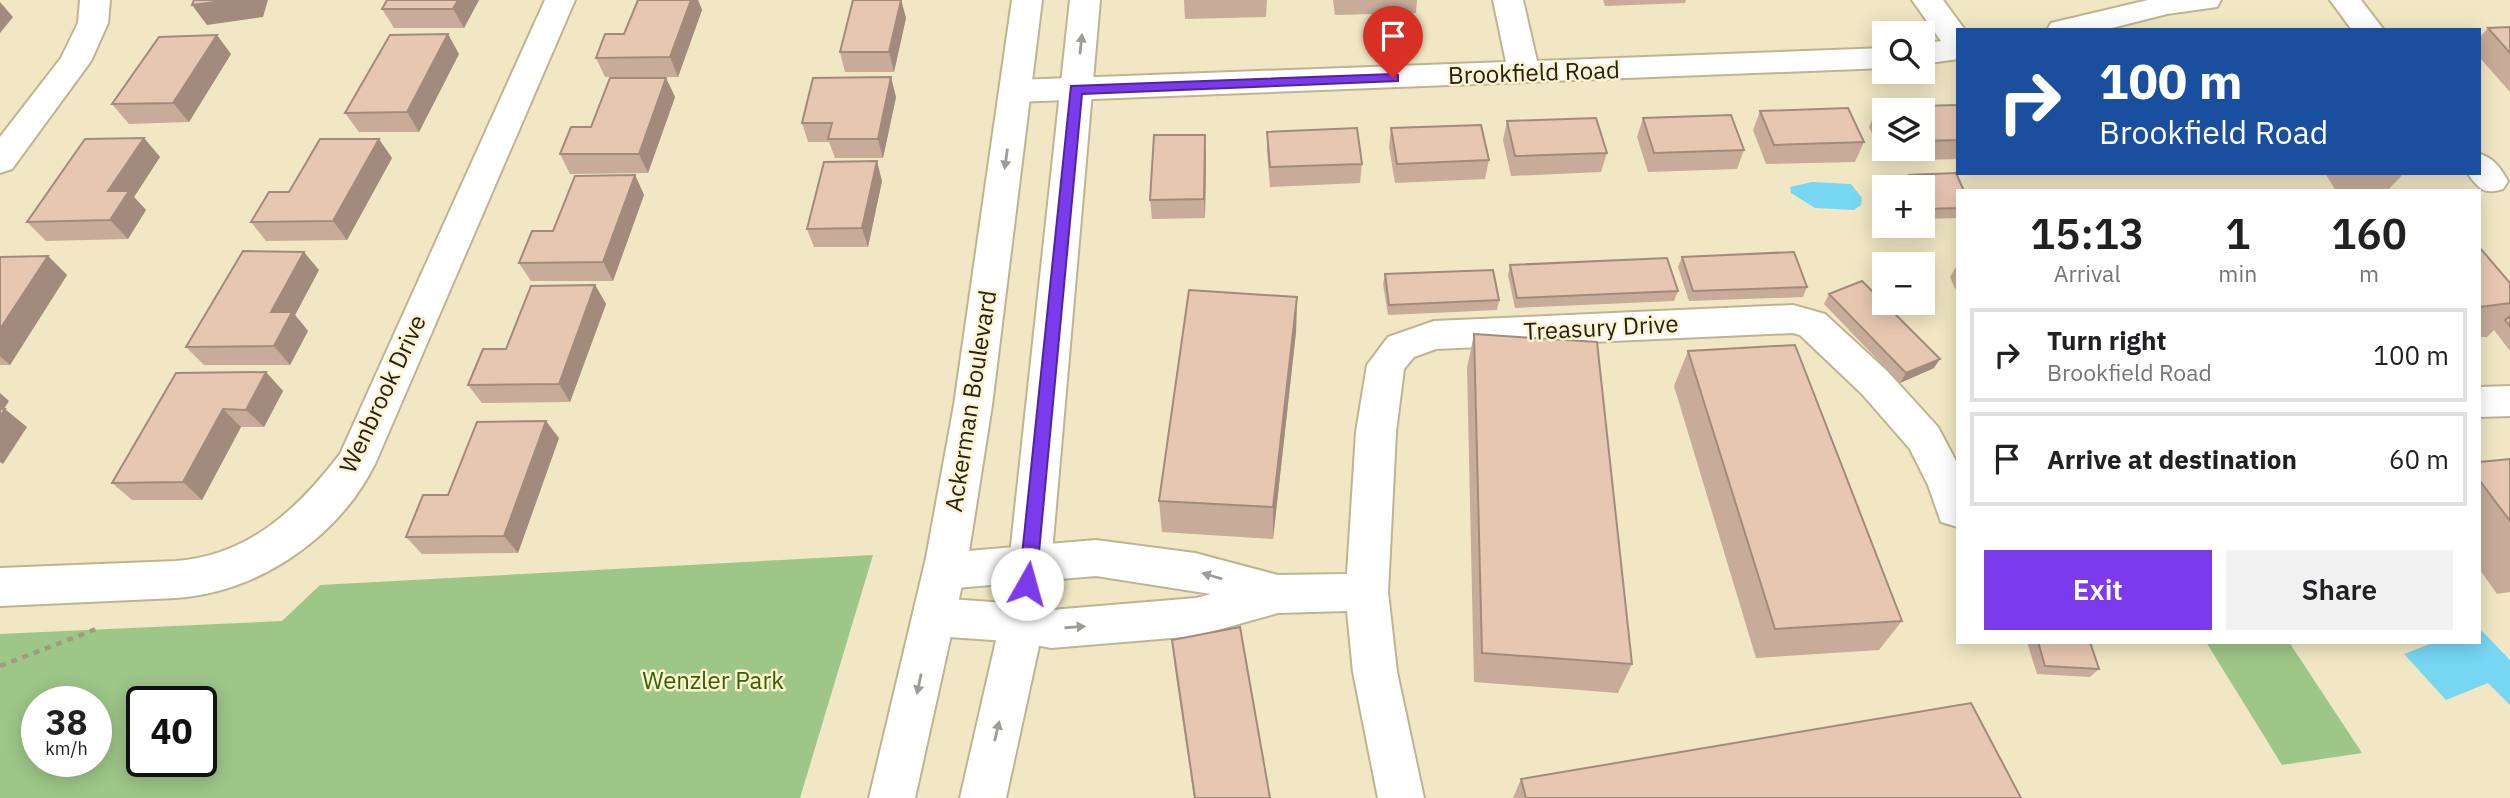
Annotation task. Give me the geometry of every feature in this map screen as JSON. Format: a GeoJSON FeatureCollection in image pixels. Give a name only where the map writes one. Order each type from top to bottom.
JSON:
{"type":"FeatureCollection","features":[{"type":"Feature","properties":{"kind":"street"},"geometry":{"type":"LineString","coordinates":[[0,161],[75,61],[93,23],[95,0]]}},
{"type":"Feature","properties":{"kind":"street","name":"Wenbrook Drive"},"geometry":{"type":"LineString","coordinates":[[0,587],[202,577],[242,565],[262,555],[297,531],[328,502],[355,464],[560,0]]}},
{"type":"Feature","properties":{"kind":"street","name":"Ackerman Boulevard"},"geometry":{"type":"LineString","coordinates":[[892,798],[944,571],[973,405],[1027,0]]}},
{"type":"Feature","properties":{"kind":"street"},"geometry":{"type":"LineString","coordinates":[[983,798],[1022,623],[1030,564],[1085,0]]}},
{"type":"Feature","properties":{"kind":"street"},"geometry":{"type":"LineString","coordinates":[[1508,0],[1524,73]]}},
{"type":"Feature","properties":{"kind":"street"},"geometry":{"type":"LineString","coordinates":[[1927,0],[1956,39]]}},
{"type":"Feature","properties":{"kind":"street"},"geometry":{"type":"LineString","coordinates":[[2070,28],[2167,5],[2206,0]]}},
{"type":"Feature","properties":{"kind":"street"},"geometry":{"type":"LineString","coordinates":[[2346,0],[2368,28]]}},
{"type":"Feature","properties":{"kind":"street"},"geometry":{"type":"LineString","coordinates":[[1935,52],[1956,49]]}},
{"type":"Feature","properties":{"kind":"street","name":"Brookfield Road"},"geometry":{"type":"LineString","coordinates":[[1015,92],[1872,59]]}},
{"type":"Feature","properties":{"kind":"street","name":"Treasury Drive"},"geometry":{"type":"LineString","coordinates":[[1401,798],[1375,671],[1367,592],[1367,554],[1376,432],[1386,365],[1401,347],[1434,335],[1793,319],[1812,324],[1875,383],[1924,438],[1948,484],[1956,510]]}},
{"type":"Feature","properties":{"kind":"street"},"geometry":{"type":"LineString","coordinates":[[2481,402],[2510,401]]}},
{"type":"Feature","properties":{"kind":"street"},"geometry":{"type":"LineString","coordinates":[[944,571],[1096,558],[1195,571],[1278,594]]}},
{"type":"Feature","properties":{"kind":"street"},"geometry":{"type":"LineString","coordinates":[[934,617],[1022,623],[1051,629],[1196,617],[1278,594],[1367,592]]}},
{"type":"Feature","properties":{"kind":"path"},"geometry":{"type":"LineString","coordinates":[[0,666],[109,624]]}},
{"type":"Feature","properties":{"kind":"green space","name":"Wenzler Park"},"geometry":{"type":"Polygon","coordinates":[[[873,555],[800,798],[0,798],[0,634],[282,621],[320,585],[873,555]]]}},
{"type":"Feature","properties":{"kind":"green space"},"geometry":{"type":"Polygon","coordinates":[[[2207,644],[2290,644],[2362,753],[2282,765],[2207,644]]]}},
{"type":"Feature","properties":{"kind":"water"},"geometry":{"type":"Polygon","coordinates":[[[1812,182],[1851,184],[1862,198],[1861,205],[1854,210],[1815,208],[1791,193],[1790,187],[1812,182]]]}},
{"type":"Feature","properties":{"kind":"water"},"geometry":{"type":"Polygon","coordinates":[[[2481,630],[2510,660],[2510,705],[2488,683],[2446,700],[2404,654],[2430,644],[2481,644],[2481,630]]]}},
{"type":"Feature","properties":{"kind":"building"},"geometry":{"type":"Polygon","coordinates":[[[194,0],[230,0],[192,5],[194,0]]]}},
{"type":"Feature","properties":{"kind":"building"},"geometry":{"type":"Polygon","coordinates":[[[387,0],[458,0],[453,9],[382,9],[387,0]]]}},
{"type":"Feature","properties":{"kind":"building"},"geometry":{"type":"Polygon","coordinates":[[[638,0],[691,0],[670,57],[596,58],[605,34],[624,34],[638,0]]]}},
{"type":"Feature","properties":{"kind":"building"},"geometry":{"type":"Polygon","coordinates":[[[853,0],[901,0],[889,52],[840,52],[853,0]]]}},
{"type":"Feature","properties":{"kind":"building"},"geometry":{"type":"Polygon","coordinates":[[[2510,27],[2510,53],[2488,28],[2510,27]]]}},
{"type":"Feature","properties":{"kind":"building"},"geometry":{"type":"Polygon","coordinates":[[[448,34],[407,112],[345,113],[390,35],[448,34]]]}},
{"type":"Feature","properties":{"kind":"building"},"geometry":{"type":"Polygon","coordinates":[[[217,35],[173,103],[112,104],[159,37],[217,35]]]}},
{"type":"Feature","properties":{"kind":"building"},"geometry":{"type":"Polygon","coordinates":[[[891,77],[878,139],[828,139],[832,123],[802,123],[813,78],[891,77]]]}},
{"type":"Feature","properties":{"kind":"building"},"geometry":{"type":"Polygon","coordinates":[[[610,78],[666,78],[639,154],[560,154],[571,127],[591,127],[610,78]]]}},
{"type":"Feature","properties":{"kind":"building"},"geometry":{"type":"Polygon","coordinates":[[[1956,105],[1956,140],[1935,141],[1935,106],[1956,105]]]}},
{"type":"Feature","properties":{"kind":"building"},"geometry":{"type":"Polygon","coordinates":[[[1848,108],[1864,142],[1774,145],[1760,111],[1848,108]]]}},
{"type":"Feature","properties":{"kind":"building"},"geometry":{"type":"Polygon","coordinates":[[[1731,115],[1744,150],[1654,153],[1643,118],[1731,115]]]}},
{"type":"Feature","properties":{"kind":"building"},"geometry":{"type":"Polygon","coordinates":[[[1596,118],[1607,153],[1515,156],[1507,121],[1596,118]]]}},
{"type":"Feature","properties":{"kind":"building"},"geometry":{"type":"Polygon","coordinates":[[[1481,125],[1489,160],[1397,164],[1391,128],[1481,125]]]}},
{"type":"Feature","properties":{"kind":"building"},"geometry":{"type":"Polygon","coordinates":[[[1357,128],[1362,164],[1270,167],[1267,132],[1357,128]]]}},
{"type":"Feature","properties":{"kind":"building"},"geometry":{"type":"Polygon","coordinates":[[[1154,135],[1205,135],[1204,199],[1150,200],[1154,135]]]}},
{"type":"Feature","properties":{"kind":"building"},"geometry":{"type":"Polygon","coordinates":[[[144,138],[108,191],[129,191],[110,220],[27,222],[85,139],[144,138]]]}},
{"type":"Feature","properties":{"kind":"building"},"geometry":{"type":"Polygon","coordinates":[[[320,139],[379,139],[333,221],[251,222],[269,192],[289,192],[320,139]]]}},
{"type":"Feature","properties":{"kind":"building"},"geometry":{"type":"Polygon","coordinates":[[[877,161],[862,228],[807,229],[824,162],[877,161]]]}},
{"type":"Feature","properties":{"kind":"building"},"geometry":{"type":"Polygon","coordinates":[[[1956,173],[1963,189],[1956,189],[1956,208],[1935,209],[1935,175],[1909,175],[1956,173]]]}},
{"type":"Feature","properties":{"kind":"building"},"geometry":{"type":"Polygon","coordinates":[[[635,175],[603,262],[519,263],[532,231],[553,231],[575,176],[635,175]]]}},
{"type":"Feature","properties":{"kind":"building"},"geometry":{"type":"Polygon","coordinates":[[[2481,249],[2510,283],[2510,303],[2481,307],[2481,249]]]}},
{"type":"Feature","properties":{"kind":"building"},"geometry":{"type":"Polygon","coordinates":[[[243,251],[304,252],[271,312],[292,312],[274,346],[186,347],[243,251]]]}},
{"type":"Feature","properties":{"kind":"building"},"geometry":{"type":"Polygon","coordinates":[[[1794,252],[1807,287],[1693,291],[1682,257],[1794,252]]]}},
{"type":"Feature","properties":{"kind":"building"},"geometry":{"type":"Polygon","coordinates":[[[48,256],[0,329],[0,257],[48,256]]]}},
{"type":"Feature","properties":{"kind":"building"},"geometry":{"type":"Polygon","coordinates":[[[1667,258],[1678,291],[1517,298],[1510,265],[1667,258]]]}},
{"type":"Feature","properties":{"kind":"building"},"geometry":{"type":"Polygon","coordinates":[[[1493,270],[1499,300],[1389,305],[1385,274],[1493,270]]]}},
{"type":"Feature","properties":{"kind":"building"},"geometry":{"type":"Polygon","coordinates":[[[1862,281],[1872,291],[1872,315],[1896,315],[1940,359],[1906,373],[1829,294],[1862,281]]]}},
{"type":"Feature","properties":{"kind":"building"},"geometry":{"type":"Polygon","coordinates":[[[595,285],[559,384],[468,385],[483,349],[506,349],[531,286],[595,285]]]}},
{"type":"Feature","properties":{"kind":"building"},"geometry":{"type":"Polygon","coordinates":[[[1189,290],[1297,297],[1273,507],[1159,501],[1189,290]]]}},
{"type":"Feature","properties":{"kind":"building"},"geometry":{"type":"Polygon","coordinates":[[[1474,334],[1597,342],[1632,664],[1482,653],[1474,334]]]}},
{"type":"Feature","properties":{"kind":"building"},"geometry":{"type":"Polygon","coordinates":[[[1795,345],[1902,621],[1775,629],[1688,351],[1795,345]]]}},
{"type":"Feature","properties":{"kind":"building"},"geometry":{"type":"Polygon","coordinates":[[[266,372],[246,410],[223,409],[183,482],[112,483],[176,373],[266,372]]]}},
{"type":"Feature","properties":{"kind":"building"},"geometry":{"type":"Polygon","coordinates":[[[546,421],[504,536],[406,537],[423,495],[448,495],[477,422],[546,421]]]}},
{"type":"Feature","properties":{"kind":"building"},"geometry":{"type":"Polygon","coordinates":[[[2510,459],[2510,521],[2481,482],[2481,462],[2510,459]]]}},
{"type":"Feature","properties":{"kind":"building"},"geometry":{"type":"Polygon","coordinates":[[[1240,627],[1270,798],[1195,798],[1172,640],[1240,627]]]}},
{"type":"Feature","properties":{"kind":"building"},"geometry":{"type":"Polygon","coordinates":[[[2039,644],[2091,644],[2099,669],[2045,666],[2039,644]]]}},
{"type":"Feature","properties":{"kind":"building"},"geometry":{"type":"Polygon","coordinates":[[[1971,703],[2021,798],[1526,798],[1521,779],[1971,703]]]}},
{"type":"Feature","properties":{"kind":"route"},"geometry":{"type":"LineString","coordinates":[[1027,584],[1076,90],[1393,78]]}}]}
